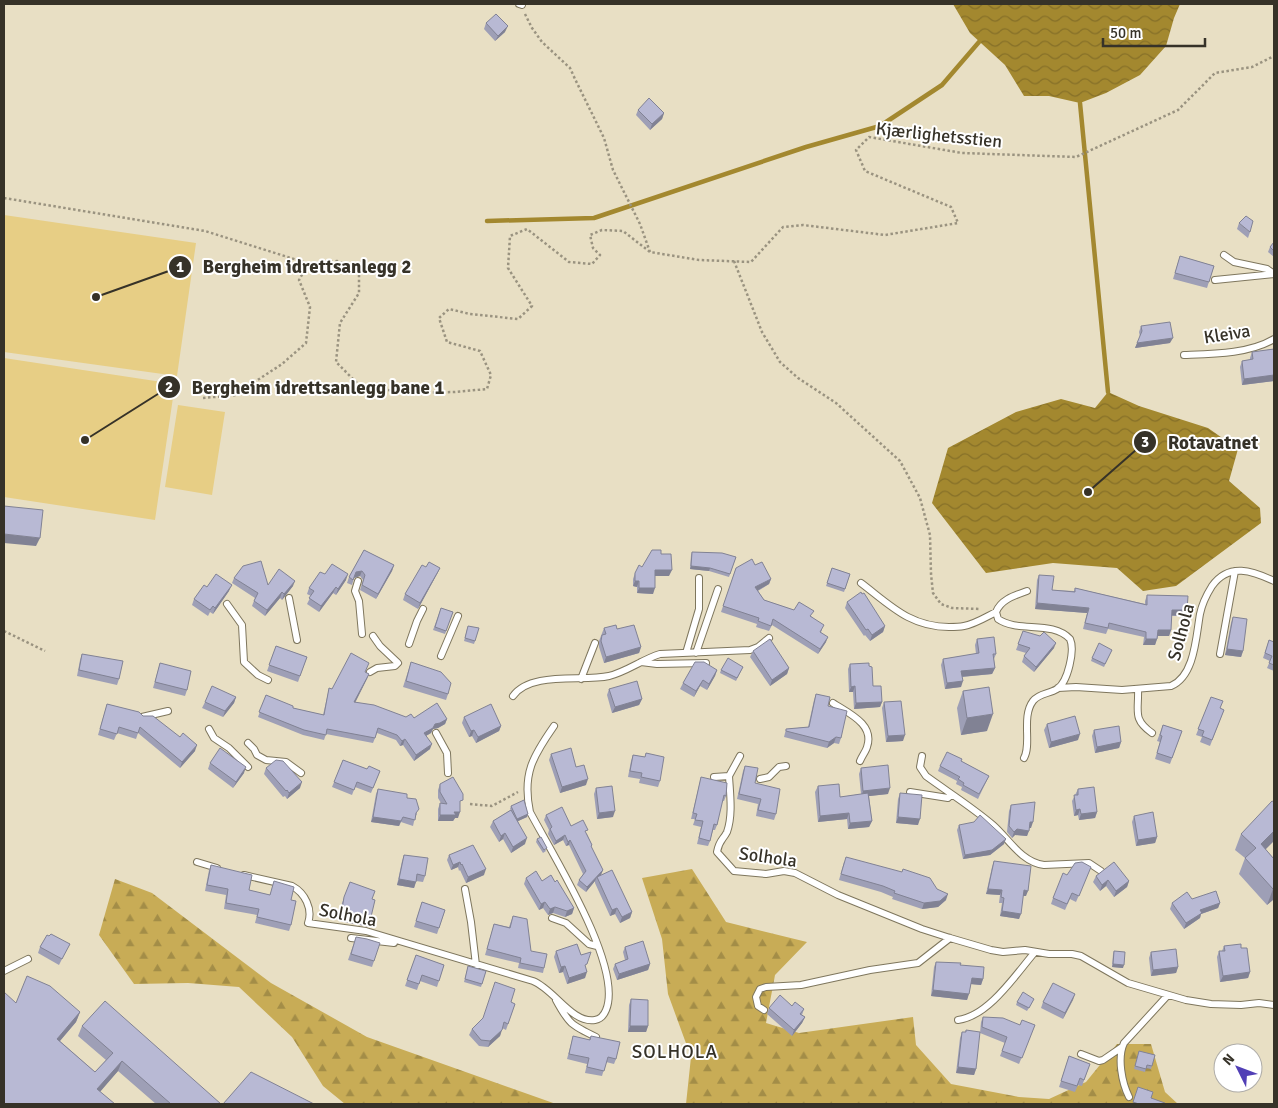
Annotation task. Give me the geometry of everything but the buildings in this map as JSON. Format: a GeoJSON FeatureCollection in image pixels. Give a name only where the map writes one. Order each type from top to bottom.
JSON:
{"type":"FeatureCollection","features":[{"type":"Feature","properties":{"kind":"lane"},"geometry":{"type":"LineString","coordinates":[[1224,255],[1234,262],[1267,269],[1274,274]]}},
{"type":"Feature","properties":{"kind":"lane"},"geometry":{"type":"LineString","coordinates":[[1215,280],[1274,274]]}},
{"type":"Feature","properties":{"kind":"lane","name":"Kleiva"},"geometry":{"type":"LineString","coordinates":[[1184,355],[1244,350],[1274,339]]}},
{"type":"Feature","properties":{"kind":"lane"},"geometry":{"type":"LineString","coordinates":[[1220,654],[1236,571],[1258,573],[1274,581]]}},
{"type":"Feature","properties":{"kind":"lane","name":"Solhola"},"geometry":{"type":"LineString","coordinates":[[1024,758],[1026,754],[1029,709],[1032,702],[1039,695],[1058,688],[1138,690],[1171,686],[1180,681],[1192,657],[1200,612],[1209,591],[1218,578],[1225,573],[1236,571]]}},
{"type":"Feature","properties":{"kind":"lane"},"geometry":{"type":"LineString","coordinates":[[686,653],[699,609],[699,578]]}},
{"type":"Feature","properties":{"kind":"lane"},"geometry":{"type":"LineString","coordinates":[[358,581],[355,591],[359,601],[362,634]]}},
{"type":"Feature","properties":{"kind":"lane"},"geometry":{"type":"LineString","coordinates":[[861,582],[900,612],[921,624],[938,627],[963,627],[973,624],[996,612],[1010,598],[1028,591]]}},
{"type":"Feature","properties":{"kind":"lane"},"geometry":{"type":"LineString","coordinates":[[696,653],[718,589]]}},
{"type":"Feature","properties":{"kind":"lane"},"geometry":{"type":"LineString","coordinates":[[288,598],[296,638]]}},
{"type":"Feature","properties":{"kind":"lane"},"geometry":{"type":"LineString","coordinates":[[227,604],[242,625],[244,662],[258,675],[268,680]]}},
{"type":"Feature","properties":{"kind":"lane"},"geometry":{"type":"LineString","coordinates":[[409,644],[423,609]]}},
{"type":"Feature","properties":{"kind":"lane"},"geometry":{"type":"LineString","coordinates":[[996,612],[998,619],[1001,621],[1060,632],[1070,639],[1072,645],[1070,662],[1058,688]]}},
{"type":"Feature","properties":{"kind":"lane"},"geometry":{"type":"LineString","coordinates":[[441,656],[458,616]]}},
{"type":"Feature","properties":{"kind":"lane"},"geometry":{"type":"LineString","coordinates":[[370,672],[377,668],[394,666],[398,663],[380,646],[373,636]]}},
{"type":"Feature","properties":{"kind":"lane"},"geometry":{"type":"LineString","coordinates":[[513,696],[530,682],[611,675],[660,654],[750,650],[758,647],[770,638]]}},
{"type":"Feature","properties":{"kind":"lane"},"geometry":{"type":"LineString","coordinates":[[581,679],[595,643]]}},
{"type":"Feature","properties":{"kind":"lane"},"geometry":{"type":"LineString","coordinates":[[640,661],[657,664],[706,663]]}},
{"type":"Feature","properties":{"kind":"lane"},"geometry":{"type":"LineString","coordinates":[[1138,690],[1138,721],[1152,733]]}},
{"type":"Feature","properties":{"kind":"lane"},"geometry":{"type":"LineString","coordinates":[[833,703],[862,723],[869,736],[868,747],[860,761]]}},
{"type":"Feature","properties":{"kind":"lane"},"geometry":{"type":"LineString","coordinates":[[142,718],[168,711]]}},
{"type":"Feature","properties":{"kind":"lane","name":"Solhola"},"geometry":{"type":"LineString","coordinates":[[235,873],[298,889],[310,908],[308,923],[366,932],[540,983],[574,1014],[585,1020],[600,1018],[607,1007],[609,986],[598,946],[579,903],[530,812],[526,788],[534,757],[554,726]]}},
{"type":"Feature","properties":{"kind":"lane"},"geometry":{"type":"LineString","coordinates":[[208,728],[214,738],[229,748],[248,767]]}},
{"type":"Feature","properties":{"kind":"lane"},"geometry":{"type":"LineString","coordinates":[[436,733],[447,753],[448,773]]}},
{"type":"Feature","properties":{"kind":"lane"},"geometry":{"type":"LineString","coordinates":[[248,743],[257,755],[266,760],[286,762],[301,773]]}},
{"type":"Feature","properties":{"kind":"lane"},"geometry":{"type":"LineString","coordinates":[[714,777],[729,776],[740,756]]}},
{"type":"Feature","properties":{"kind":"lane"},"geometry":{"type":"LineString","coordinates":[[922,756],[920,763],[922,772],[992,824],[1018,851],[1033,862],[1044,864],[1089,863],[1101,870]]}},
{"type":"Feature","properties":{"kind":"lane"},"geometry":{"type":"LineString","coordinates":[[760,779],[769,777],[779,767],[786,766]]}},
{"type":"Feature","properties":{"kind":"lane","name":"Solhola"},"geometry":{"type":"LineString","coordinates":[[729,776],[731,808],[727,832],[718,843],[717,852],[734,872],[766,874],[784,871],[795,873],[838,895],[950,938],[1003,952],[1025,950],[1081,956],[1128,982],[1186,1000],[1211,1004],[1241,1005],[1259,1003],[1274,1005]]}},
{"type":"Feature","properties":{"kind":"lane"},"geometry":{"type":"LineString","coordinates":[[910,792],[948,798],[951,795]]}},
{"type":"Feature","properties":{"kind":"lane"},"geometry":{"type":"LineString","coordinates":[[197,862],[226,871]]}},
{"type":"Feature","properties":{"kind":"lane"},"geometry":{"type":"LineString","coordinates":[[465,889],[476,965]]}},
{"type":"Feature","properties":{"kind":"lane"},"geometry":{"type":"LineString","coordinates":[[552,918],[566,923],[589,944],[598,946]]}},
{"type":"Feature","properties":{"kind":"lane","name":"Solhola"},"geometry":{"type":"LineString","coordinates":[[351,938],[391,943],[403,942]]}},
{"type":"Feature","properties":{"kind":"lane"},"geometry":{"type":"LineString","coordinates":[[764,1010],[758,1006],[756,997],[760,989],[801,985],[870,970],[918,963],[950,938]]}},
{"type":"Feature","properties":{"kind":"lane"},"geometry":{"type":"LineString","coordinates":[[958,1020],[976,1014],[1001,993],[1035,952]]}},
{"type":"Feature","properties":{"kind":"lane"},"geometry":{"type":"LineString","coordinates":[[4,971],[28,959]]}},
{"type":"Feature","properties":{"kind":"lane","name":"Solhola"},"geometry":{"type":"LineString","coordinates":[[553,994],[562,1013],[573,1026],[596,1037]]}},
{"type":"Feature","properties":{"kind":"lane"},"geometry":{"type":"LineString","coordinates":[[1081,1054],[1099,1061],[1103,1060],[1122,1047],[1168,995]]}},
{"type":"Feature","properties":{"kind":"lane"},"geometry":{"type":"LineString","coordinates":[[1122,1047],[1121,1063],[1129,1097]]}},
{"type":"Feature","properties":{"kind":"path"},"geometry":{"type":"LineString","coordinates":[[521,4],[532,28],[542,42],[570,68],[604,138],[613,170],[640,224],[650,252]]}},
{"type":"Feature","properties":{"kind":"path","name":"Kjærlighetsstien"},"geometry":{"type":"LineString","coordinates":[[313,265],[336,261],[359,270],[359,293],[340,323],[336,362],[359,385],[406,392],[455,392],[487,389],[491,375],[480,351],[448,342],[439,318],[449,310],[518,319],[532,306],[508,268],[510,236],[527,229],[569,262],[592,264],[600,255],[593,248],[590,235],[602,230],[623,231],[650,252],[699,260],[752,262],[783,227],[803,225],[885,235],[958,222],[951,208],[865,171],[856,150],[870,137],[962,153],[1076,157],[1178,110],[1215,73],[1252,67],[1274,56]]}},
{"type":"Feature","properties":{"kind":"path"},"geometry":{"type":"LineString","coordinates":[[4,198],[205,231],[313,265]]}},
{"type":"Feature","properties":{"kind":"path"},"geometry":{"type":"LineString","coordinates":[[734,261],[762,332],[780,362],[798,378],[836,403],[900,461],[920,498],[930,535],[933,592],[941,604],[952,608],[986,609],[996,612]]}},
{"type":"Feature","properties":{"kind":"path"},"geometry":{"type":"LineString","coordinates":[[203,398],[238,395],[282,364],[306,343],[310,307],[299,280],[304,271],[313,265]]}},
{"type":"Feature","properties":{"kind":"path"},"geometry":{"type":"LineString","coordinates":[[4,631],[45,651]]}},
{"type":"Feature","properties":{"kind":"path"},"geometry":{"type":"LineString","coordinates":[[470,804],[492,806],[526,788]]}},
{"type":"Feature","properties":{"kind":"shaded area"},"geometry":{"type":"Polygon","coordinates":[[[4,215],[196,243],[177,376],[4,352],[4,215]]]}},
{"type":"Feature","properties":{"kind":"shaded area"},"geometry":{"type":"Polygon","coordinates":[[[4,358],[175,384],[155,520],[4,497],[4,358]]]}},
{"type":"Feature","properties":{"kind":"shaded area"},"geometry":{"type":"Polygon","coordinates":[[[178,405],[225,412],[212,495],[165,487],[178,405]]]}},
{"type":"Feature","properties":{"kind":"green space"},"geometry":{"type":"Polygon","coordinates":[[[692,869],[726,922],[807,942],[775,975],[766,1023],[799,1033],[913,1017],[916,1045],[951,1084],[1019,1097],[1049,1099],[1086,1082],[1117,1044],[1151,1044],[1165,1092],[1178,1104],[686,1104],[691,1057],[668,994],[662,939],[642,878],[692,869]]]}},
{"type":"Feature","properties":{"kind":"green space"},"geometry":{"type":"Polygon","coordinates":[[[115,879],[152,893],[271,983],[367,1037],[556,1104],[345,1104],[323,1086],[292,1037],[239,987],[188,983],[134,984],[99,935],[115,879]]]}},
{"type":"Feature","properties":{"kind":"water"},"geometry":{"type":"Polygon","coordinates":[[[953,4],[1180,4],[1166,46],[1140,75],[1106,93],[1080,103],[1049,96],[1024,96],[1005,65],[970,33],[953,4]]]}},
{"type":"Feature","properties":{"kind":"water"},"geometry":{"type":"Polygon","coordinates":[[[1108,392],[1139,406],[1208,428],[1238,449],[1229,481],[1260,508],[1261,523],[1176,586],[1143,591],[1117,568],[1053,563],[986,573],[932,503],[948,448],[1016,412],[1061,399],[1095,408],[1108,392]]]}},
{"type":"Feature","properties":{"kind":"waterway"},"geometry":{"type":"LineString","coordinates":[[487,221],[594,218],[806,147],[880,126],[942,85],[979,42]]}},
{"type":"Feature","properties":{"kind":"waterway"},"geometry":{"type":"LineString","coordinates":[[1080,103],[1108,392]]}},
{"type":"Feature","properties":{"kind":"place","name":"Bergheim idrettsanlegg 2"},"geometry":{"type":"Point","coordinates":[96,297]}},
{"type":"Feature","properties":{"kind":"place","name":"Bergheim idrettsanlegg bane 1"},"geometry":{"type":"Point","coordinates":[85,440]}},
{"type":"Feature","properties":{"kind":"place","name":"Rotavatnet"},"geometry":{"type":"Point","coordinates":[1088,492]}},
{"type":"Feature","properties":{"kind":"district","name":"SOLHOLA"},"geometry":{"type":"Point","coordinates":[675,1052]}}]}
